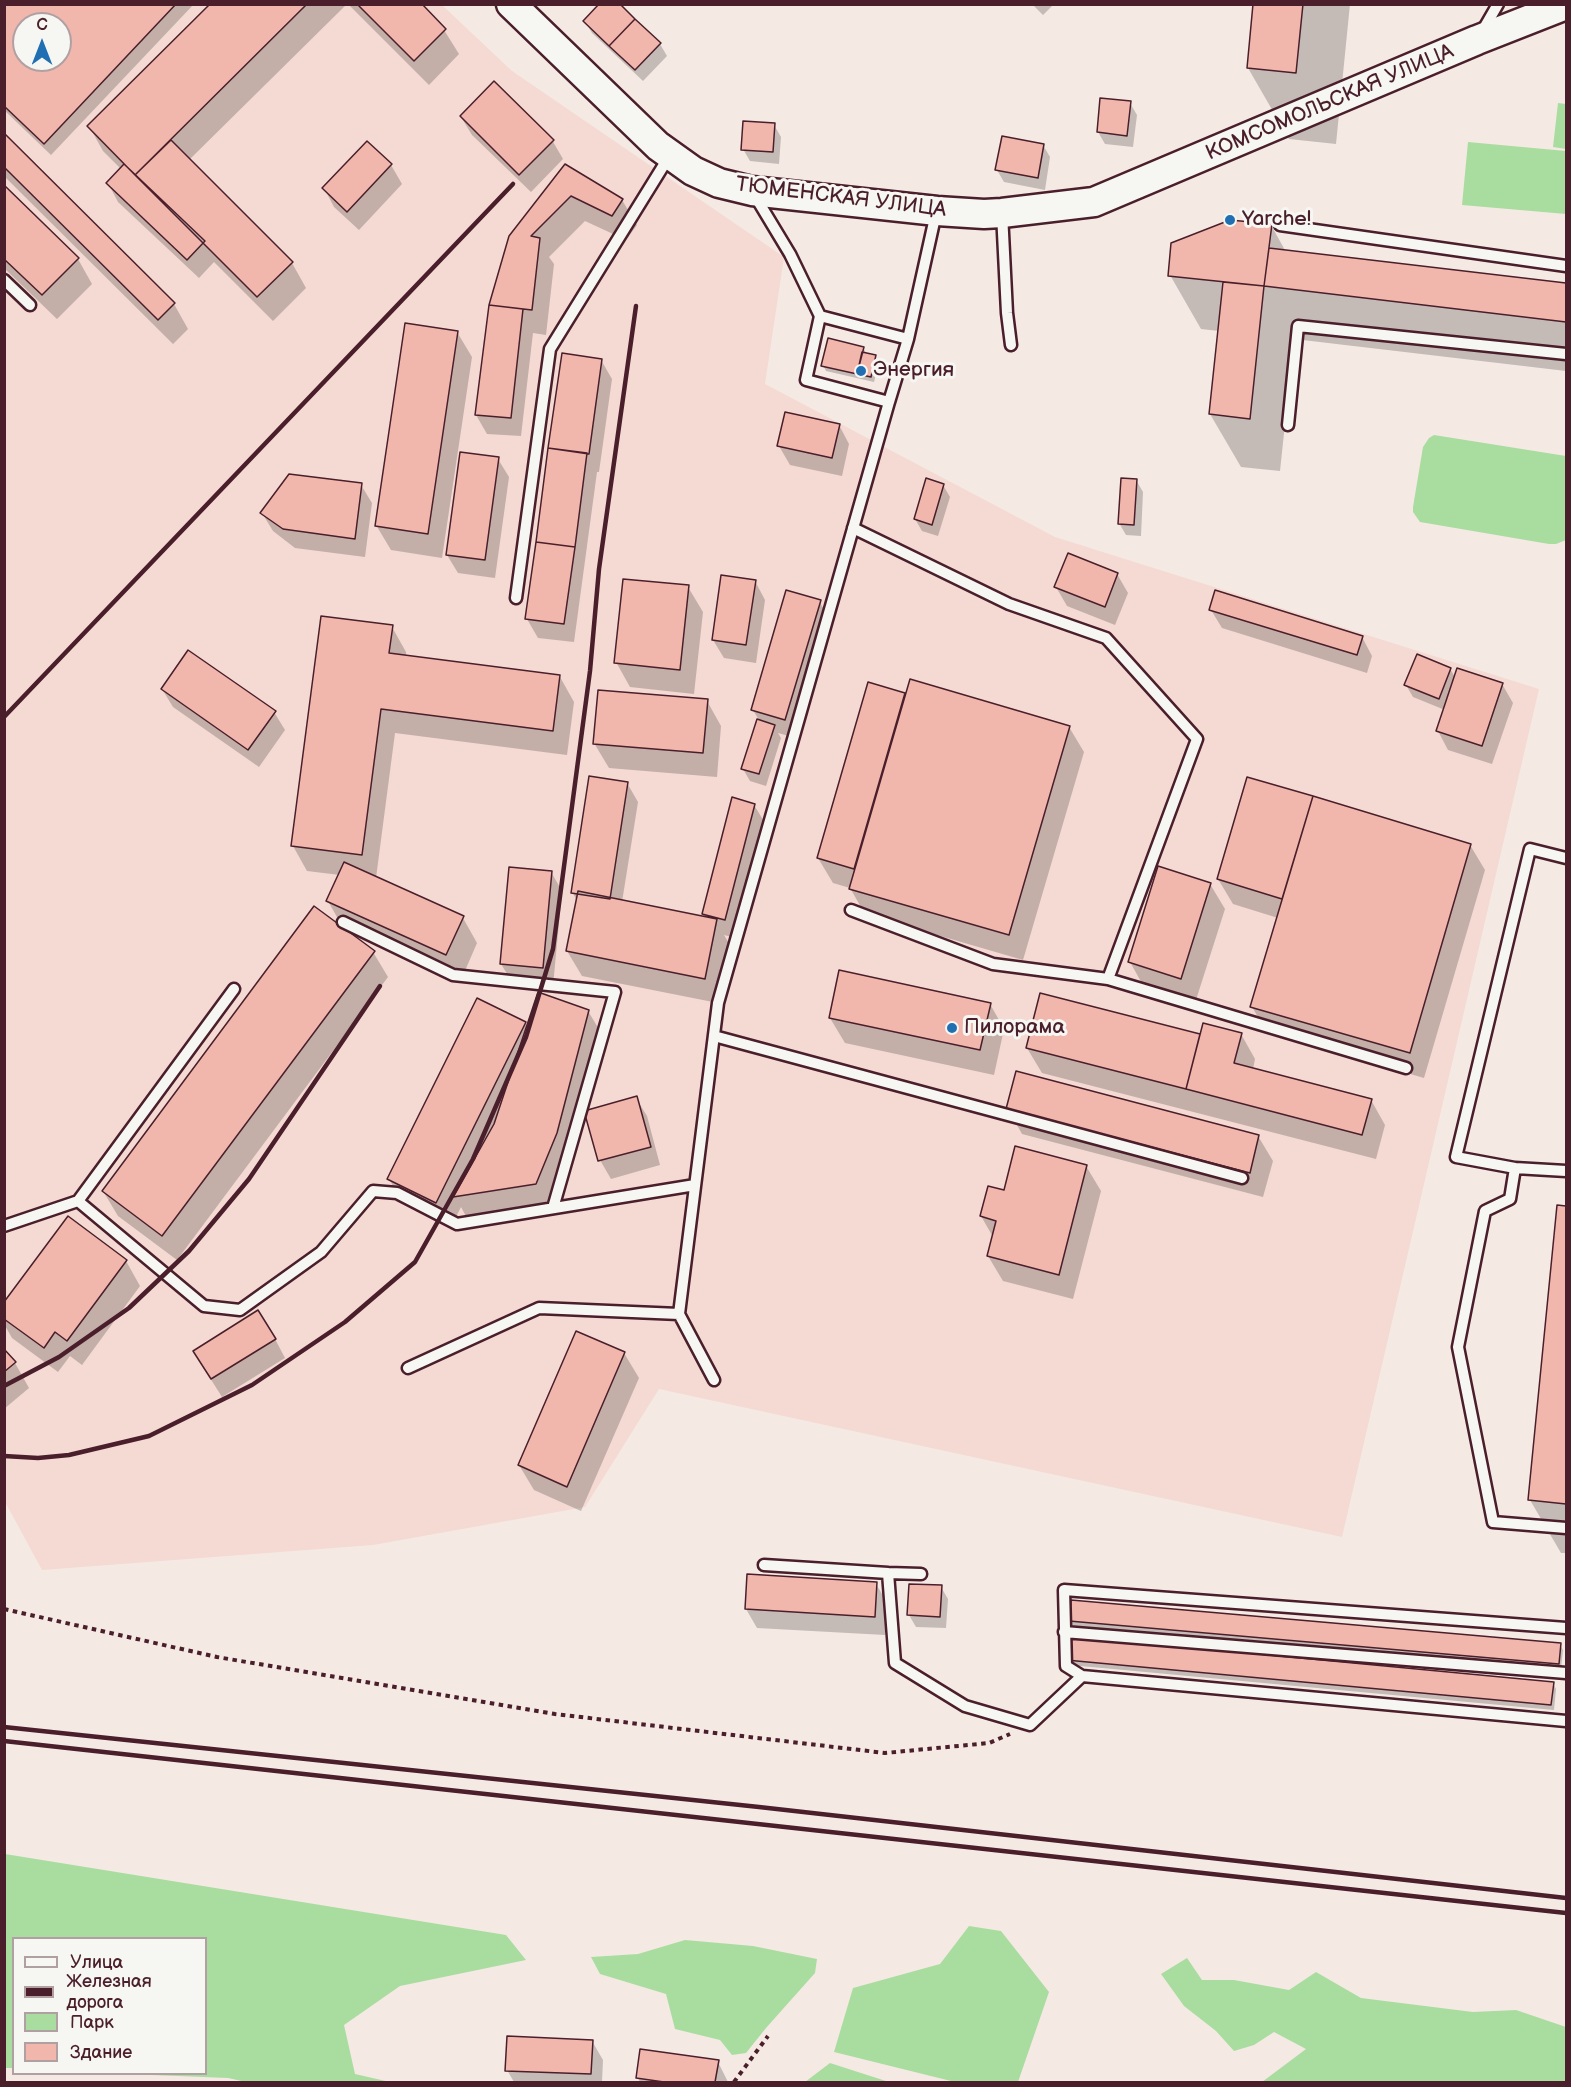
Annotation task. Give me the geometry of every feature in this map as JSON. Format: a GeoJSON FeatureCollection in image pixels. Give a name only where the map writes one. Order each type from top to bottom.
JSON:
{"type":"FeatureCollection","features":[{"type":"Feature","properties":{"kind":"main road","name":"ТЮМЕНСКАЯ УЛИЦА"},"geometry":{"type":"LineString","coordinates":[[511,4],[657,146],[693,171],[711,179],[752,191],[937,211],[1002,213],[1094,202]]}},
{"type":"Feature","properties":{"kind":"main road","name":"КОМСОМОЛЬСКАЯ УЛИЦА"},"geometry":{"type":"LineString","coordinates":[[1094,202],[1566,5]]}},
{"type":"Feature","properties":{"kind":"lane"},"geometry":{"type":"LineString","coordinates":[[1478,40],[1498,4]]}},
{"type":"Feature","properties":{"kind":"lane"},"geometry":{"type":"LineString","coordinates":[[516,598],[550,349],[670,155]]}},
{"type":"Feature","properties":{"kind":"lane"},"geometry":{"type":"LineString","coordinates":[[752,191],[790,254],[820,316],[806,380],[889,402]]}},
{"type":"Feature","properties":{"kind":"lane"},"geometry":{"type":"LineString","coordinates":[[714,1380],[679,1314],[718,1003],[908,339],[937,211]]}},
{"type":"Feature","properties":{"kind":"lane"},"geometry":{"type":"LineString","coordinates":[[1002,213],[1006,312],[1011,345]]}},
{"type":"Feature","properties":{"kind":"lane"},"geometry":{"type":"LineString","coordinates":[[1280,225],[1566,266]]}},
{"type":"Feature","properties":{"kind":"lane"},"geometry":{"type":"LineString","coordinates":[[4,280],[30,304]]}},
{"type":"Feature","properties":{"kind":"lane"},"geometry":{"type":"LineString","coordinates":[[820,316],[908,339]]}},
{"type":"Feature","properties":{"kind":"lane"},"geometry":{"type":"LineString","coordinates":[[1288,425],[1298,326],[1566,354]]}},
{"type":"Feature","properties":{"kind":"lane"},"geometry":{"type":"LineString","coordinates":[[853,528],[1009,604],[1106,638],[1197,739],[1108,979]]}},
{"type":"Feature","properties":{"kind":"lane"},"geometry":{"type":"LineString","coordinates":[[1566,858],[1530,849],[1456,1156],[1515,1168],[1566,1171]]}},
{"type":"Feature","properties":{"kind":"lane"},"geometry":{"type":"LineString","coordinates":[[851,910],[993,964],[1108,979],[1406,1068]]}},
{"type":"Feature","properties":{"kind":"lane"},"geometry":{"type":"LineString","coordinates":[[343,922],[453,975],[615,992],[553,1208]]}},
{"type":"Feature","properties":{"kind":"lane"},"geometry":{"type":"LineString","coordinates":[[4,1226],[78,1201],[234,989]]}},
{"type":"Feature","properties":{"kind":"lane"},"geometry":{"type":"LineString","coordinates":[[714,1036],[1242,1178]]}},
{"type":"Feature","properties":{"kind":"lane"},"geometry":{"type":"LineString","coordinates":[[1515,1168],[1510,1199],[1485,1211],[1458,1347],[1493,1522],[1566,1528]]}},
{"type":"Feature","properties":{"kind":"lane"},"geometry":{"type":"LineString","coordinates":[[78,1201],[204,1306],[240,1310],[321,1252],[373,1191],[397,1193],[457,1224],[695,1185]]}},
{"type":"Feature","properties":{"kind":"lane"},"geometry":{"type":"LineString","coordinates":[[408,1368],[538,1308],[679,1314]]}},
{"type":"Feature","properties":{"kind":"lane"},"geometry":{"type":"LineString","coordinates":[[764,1565],[921,1574]]}},
{"type":"Feature","properties":{"kind":"lane"},"geometry":{"type":"LineString","coordinates":[[888,1573],[895,1663],[965,1706],[1030,1725],[1082,1676]]}},
{"type":"Feature","properties":{"kind":"lane"},"geometry":{"type":"LineString","coordinates":[[1566,1628],[1064,1590],[1066,1666],[1082,1676],[1566,1722]]}},
{"type":"Feature","properties":{"kind":"lane"},"geometry":{"type":"LineString","coordinates":[[1064,1632],[1566,1673]]}},
{"type":"Feature","properties":{"kind":"path"},"geometry":{"type":"LineString","coordinates":[[4,1609],[217,1657],[555,1714],[885,1753],[989,1743],[1030,1725]]}},
{"type":"Feature","properties":{"kind":"path"},"geometry":{"type":"LineString","coordinates":[[734,2082],[768,2036]]}},
{"type":"Feature","properties":{"kind":"shaded area"},"geometry":{"type":"Polygon","coordinates":[[[4,5],[442,5],[512,71],[784,257],[765,384],[1055,537],[1539,689],[1342,1537],[659,1389],[585,1507],[373,1545],[42,1570],[4,1500],[4,5]]]}},
{"type":"Feature","properties":{"kind":"green space"},"geometry":{"type":"Polygon","coordinates":[[[1558,103],[1566,104],[1566,149],[1553,147],[1558,103]]]}},
{"type":"Feature","properties":{"kind":"green space"},"geometry":{"type":"Polygon","coordinates":[[[1468,142],[1566,151],[1566,214],[1462,205],[1468,142]]]}},
{"type":"Feature","properties":{"kind":"green space"},"geometry":{"type":"Polygon","coordinates":[[[1434,435],[1566,456],[1566,540],[1549,544],[1420,522],[1413,512],[1413,507],[1423,447],[1434,435]]]}},
{"type":"Feature","properties":{"kind":"green space"},"geometry":{"type":"Polygon","coordinates":[[[5,1854],[506,1935],[526,1960],[400,1986],[344,2025],[355,2074],[390,2082],[246,2082],[228,2078],[152,2075],[207,2075],[207,1937],[12,1937],[12,2068],[5,2068],[5,1854]]]}},
{"type":"Feature","properties":{"kind":"green space"},"geometry":{"type":"Polygon","coordinates":[[[969,1926],[1001,1931],[1049,1992],[1018,2082],[955,2082],[834,2052],[853,1988],[940,1964],[969,1926]]]}},
{"type":"Feature","properties":{"kind":"green space"},"geometry":{"type":"Polygon","coordinates":[[[685,1940],[753,1946],[817,1959],[815,1973],[746,2053],[732,2055],[720,2040],[675,2029],[666,1994],[600,1974],[591,1957],[638,1954],[685,1940]]]}},
{"type":"Feature","properties":{"kind":"green space"},"geometry":{"type":"Polygon","coordinates":[[[1187,1958],[1202,1980],[1234,1980],[1289,1990],[1316,1972],[1361,1998],[1473,2012],[1516,2010],[1566,2027],[1566,2082],[1262,2082],[1306,2049],[1274,2032],[1254,2045],[1234,2051],[1216,2031],[1184,2006],[1161,1974],[1187,1958]]]}},
{"type":"Feature","properties":{"kind":"green space"},"geometry":{"type":"Polygon","coordinates":[[[830,2063],[889,2082],[805,2082],[830,2063]]]}},
{"type":"Feature","properties":{"kind":"building"},"geometry":{"type":"Polygon","coordinates":[[[4,4],[176,4],[44,144],[4,106],[4,4]]]}},
{"type":"Feature","properties":{"kind":"building"},"geometry":{"type":"Polygon","coordinates":[[[210,4],[307,4],[135,175],[87,126],[210,4]]]}},
{"type":"Feature","properties":{"kind":"building"},"geometry":{"type":"Polygon","coordinates":[[[357,4],[422,4],[446,29],[414,61],[357,4]]]}},
{"type":"Feature","properties":{"kind":"building"},"geometry":{"type":"Polygon","coordinates":[[[599,4],[620,4],[635,19],[609,46],[583,21],[599,4]]]}},
{"type":"Feature","properties":{"kind":"building"},"geometry":{"type":"Polygon","coordinates":[[[1253,4],[1303,4],[1296,73],[1247,68],[1253,4]]]}},
{"type":"Feature","properties":{"kind":"building"},"geometry":{"type":"Polygon","coordinates":[[[635,19],[661,43],[635,70],[609,46],[635,19]]]}},
{"type":"Feature","properties":{"kind":"building"},"geometry":{"type":"Polygon","coordinates":[[[494,81],[554,140],[519,175],[460,116],[494,81]]]}},
{"type":"Feature","properties":{"kind":"building"},"geometry":{"type":"Polygon","coordinates":[[[1100,98],[1131,101],[1127,136],[1097,132],[1100,98]]]}},
{"type":"Feature","properties":{"kind":"building"},"geometry":{"type":"Polygon","coordinates":[[[743,121],[775,123],[773,152],[741,150],[743,121]]]}},
{"type":"Feature","properties":{"kind":"building"},"geometry":{"type":"Polygon","coordinates":[[[4,133],[175,303],[158,320],[4,167],[4,133]]]}},
{"type":"Feature","properties":{"kind":"building"},"geometry":{"type":"Polygon","coordinates":[[[1002,136],[1044,144],[1038,178],[995,170],[1002,136]]]}},
{"type":"Feature","properties":{"kind":"building"},"geometry":{"type":"Polygon","coordinates":[[[171,140],[293,262],[257,297],[135,175],[171,140]]]}},
{"type":"Feature","properties":{"kind":"building"},"geometry":{"type":"Polygon","coordinates":[[[367,141],[392,164],[347,212],[322,188],[367,141]]]}},
{"type":"Feature","properties":{"kind":"building"},"geometry":{"type":"Polygon","coordinates":[[[124,164],[205,241],[187,260],[106,183],[124,164]]]}},
{"type":"Feature","properties":{"kind":"building"},"geometry":{"type":"Polygon","coordinates":[[[565,164],[623,199],[612,216],[571,196],[531,236],[540,238],[532,310],[489,305],[509,236],[565,164]]]}},
{"type":"Feature","properties":{"kind":"building"},"geometry":{"type":"Polygon","coordinates":[[[4,185],[79,258],[42,295],[4,259],[4,185]]]}},
{"type":"Feature","properties":{"kind":"building"},"geometry":{"type":"Polygon","coordinates":[[[1230,220],[1272,224],[1264,286],[1168,276],[1171,243],[1230,220]]]}},
{"type":"Feature","properties":{"kind":"building"},"geometry":{"type":"Polygon","coordinates":[[[1269,248],[1566,283],[1566,322],[1264,286],[1269,248]]]}},
{"type":"Feature","properties":{"kind":"building"},"geometry":{"type":"Polygon","coordinates":[[[1223,282],[1264,286],[1250,419],[1209,414],[1223,282]]]}},
{"type":"Feature","properties":{"kind":"building"},"geometry":{"type":"Polygon","coordinates":[[[489,305],[523,309],[511,418],[475,415],[489,305]]]}},
{"type":"Feature","properties":{"kind":"building"},"geometry":{"type":"Polygon","coordinates":[[[405,323],[458,331],[428,534],[375,526],[405,323]]]}},
{"type":"Feature","properties":{"kind":"building"},"geometry":{"type":"Polygon","coordinates":[[[828,338],[864,347],[857,374],[821,366],[828,338]]]}},
{"type":"Feature","properties":{"kind":"building"},"geometry":{"type":"Polygon","coordinates":[[[862,352],[876,355],[871,377],[857,374],[862,352]]]}},
{"type":"Feature","properties":{"kind":"building"},"geometry":{"type":"Polygon","coordinates":[[[562,353],[602,359],[589,454],[548,448],[562,353]]]}},
{"type":"Feature","properties":{"kind":"building"},"geometry":{"type":"Polygon","coordinates":[[[785,412],[840,424],[832,458],[777,446],[785,412]]]}},
{"type":"Feature","properties":{"kind":"building"},"geometry":{"type":"Polygon","coordinates":[[[548,448],[587,453],[575,547],[536,542],[548,448]]]}},
{"type":"Feature","properties":{"kind":"building"},"geometry":{"type":"Polygon","coordinates":[[[460,452],[499,457],[485,560],[446,555],[460,452]]]}},
{"type":"Feature","properties":{"kind":"building"},"geometry":{"type":"Polygon","coordinates":[[[289,474],[362,483],[355,539],[283,529],[260,513],[289,474]]]}},
{"type":"Feature","properties":{"kind":"building"},"geometry":{"type":"Polygon","coordinates":[[[926,478],[944,484],[932,525],[914,519],[926,478]]]}},
{"type":"Feature","properties":{"kind":"building"},"geometry":{"type":"Polygon","coordinates":[[[1121,478],[1137,479],[1134,525],[1118,524],[1121,478]]]}},
{"type":"Feature","properties":{"kind":"building"},"geometry":{"type":"Polygon","coordinates":[[[536,542],[575,547],[564,624],[525,619],[536,542]]]}},
{"type":"Feature","properties":{"kind":"building"},"geometry":{"type":"Polygon","coordinates":[[[1068,553],[1118,573],[1105,607],[1054,587],[1068,553]]]}},
{"type":"Feature","properties":{"kind":"building"},"geometry":{"type":"Polygon","coordinates":[[[721,575],[756,580],[746,645],[712,640],[721,575]]]}},
{"type":"Feature","properties":{"kind":"building"},"geometry":{"type":"Polygon","coordinates":[[[623,579],[689,585],[680,670],[614,663],[623,579]]]}},
{"type":"Feature","properties":{"kind":"building"},"geometry":{"type":"Polygon","coordinates":[[[786,590],[821,600],[785,720],[751,710],[786,590]]]}},
{"type":"Feature","properties":{"kind":"building"},"geometry":{"type":"Polygon","coordinates":[[[1215,590],[1363,636],[1357,655],[1209,610],[1215,590]]]}},
{"type":"Feature","properties":{"kind":"building"},"geometry":{"type":"Polygon","coordinates":[[[321,616],[393,625],[389,653],[560,675],[553,731],[381,709],[362,855],[291,846],[321,616]]]}},
{"type":"Feature","properties":{"kind":"building"},"geometry":{"type":"Polygon","coordinates":[[[188,650],[276,711],[248,750],[161,689],[188,650]]]}},
{"type":"Feature","properties":{"kind":"building"},"geometry":{"type":"Polygon","coordinates":[[[1417,654],[1451,668],[1439,699],[1404,685],[1417,654]]]}},
{"type":"Feature","properties":{"kind":"building"},"geometry":{"type":"Polygon","coordinates":[[[1457,668],[1503,683],[1482,746],[1436,731],[1457,668]]]}},
{"type":"Feature","properties":{"kind":"building"},"geometry":{"type":"Polygon","coordinates":[[[910,679],[1070,726],[1009,935],[849,889],[910,679]]]}},
{"type":"Feature","properties":{"kind":"building"},"geometry":{"type":"Polygon","coordinates":[[[868,682],[905,693],[854,869],[817,858],[868,682]]]}},
{"type":"Feature","properties":{"kind":"building"},"geometry":{"type":"Polygon","coordinates":[[[598,690],[708,699],[703,753],[593,744],[598,690]]]}},
{"type":"Feature","properties":{"kind":"building"},"geometry":{"type":"Polygon","coordinates":[[[757,719],[775,725],[759,774],[741,769],[757,719]]]}},
{"type":"Feature","properties":{"kind":"building"},"geometry":{"type":"Polygon","coordinates":[[[589,776],[628,782],[610,899],[571,893],[589,776]]]}},
{"type":"Feature","properties":{"kind":"building"},"geometry":{"type":"Polygon","coordinates":[[[1247,777],[1313,796],[1282,899],[1217,879],[1247,777]]]}},
{"type":"Feature","properties":{"kind":"building"},"geometry":{"type":"Polygon","coordinates":[[[1313,796],[1471,844],[1410,1053],[1250,1007],[1313,796]]]}},
{"type":"Feature","properties":{"kind":"building"},"geometry":{"type":"Polygon","coordinates":[[[732,797],[755,804],[725,920],[702,914],[732,797]]]}},
{"type":"Feature","properties":{"kind":"building"},"geometry":{"type":"Polygon","coordinates":[[[344,862],[464,916],[446,955],[326,901],[344,862]]]}},
{"type":"Feature","properties":{"kind":"building"},"geometry":{"type":"Polygon","coordinates":[[[1158,866],[1211,883],[1181,979],[1128,962],[1158,866]]]}},
{"type":"Feature","properties":{"kind":"building"},"geometry":{"type":"Polygon","coordinates":[[[509,867],[552,871],[543,968],[500,964],[509,867]]]}},
{"type":"Feature","properties":{"kind":"building"},"geometry":{"type":"Polygon","coordinates":[[[578,891],[717,919],[705,979],[566,951],[578,891]]]}},
{"type":"Feature","properties":{"kind":"building"},"geometry":{"type":"Polygon","coordinates":[[[314,906],[375,951],[162,1236],[102,1191],[314,906]]]}},
{"type":"Feature","properties":{"kind":"building"},"geometry":{"type":"Polygon","coordinates":[[[839,970],[991,1003],[980,1050],[829,1018],[839,970]]]}},
{"type":"Feature","properties":{"kind":"building"},"geometry":{"type":"Polygon","coordinates":[[[538,992],[589,1010],[557,1133],[536,1184],[453,1197],[494,1124],[538,992]]]}},
{"type":"Feature","properties":{"kind":"building"},"geometry":{"type":"Polygon","coordinates":[[[1040,993],[1200,1034],[1186,1089],[1026,1048],[1040,993]]]}},
{"type":"Feature","properties":{"kind":"building"},"geometry":{"type":"Polygon","coordinates":[[[477,998],[526,1022],[436,1203],[387,1179],[477,998]]]}},
{"type":"Feature","properties":{"kind":"building"},"geometry":{"type":"Polygon","coordinates":[[[1203,1023],[1242,1033],[1234,1063],[1372,1099],[1362,1135],[1186,1089],[1203,1023]]]}},
{"type":"Feature","properties":{"kind":"building"},"geometry":{"type":"Polygon","coordinates":[[[1016,1071],[1259,1135],[1250,1173],[1006,1109],[1016,1071]]]}},
{"type":"Feature","properties":{"kind":"building"},"geometry":{"type":"Polygon","coordinates":[[[637,1096],[651,1147],[598,1161],[584,1111],[637,1096]]]}},
{"type":"Feature","properties":{"kind":"building"},"geometry":{"type":"Polygon","coordinates":[[[1015,1146],[1087,1165],[1059,1275],[987,1256],[996,1221],[980,1216],[988,1186],[1004,1190],[1015,1146]]]}},
{"type":"Feature","properties":{"kind":"building"},"geometry":{"type":"Polygon","coordinates":[[[1557,1205],[1566,1206],[1566,1504],[1528,1500],[1557,1205]]]}},
{"type":"Feature","properties":{"kind":"building"},"geometry":{"type":"Polygon","coordinates":[[[68,1216],[127,1260],[67,1341],[55,1332],[44,1348],[4,1319],[4,1302],[68,1216]]]}},
{"type":"Feature","properties":{"kind":"building"},"geometry":{"type":"Polygon","coordinates":[[[258,1310],[276,1339],[211,1379],[193,1351],[258,1310]]]}},
{"type":"Feature","properties":{"kind":"building"},"geometry":{"type":"Polygon","coordinates":[[[576,1331],[625,1352],[567,1487],[518,1465],[576,1331]]]}},
{"type":"Feature","properties":{"kind":"building"},"geometry":{"type":"Polygon","coordinates":[[[4,1349],[16,1362],[4,1372],[4,1349]]]}},
{"type":"Feature","properties":{"kind":"building"},"geometry":{"type":"Polygon","coordinates":[[[747,1574],[877,1582],[875,1617],[745,1609],[747,1574]]]}},
{"type":"Feature","properties":{"kind":"building"},"geometry":{"type":"Polygon","coordinates":[[[909,1584],[942,1585],[940,1617],[907,1615],[909,1584]]]}},
{"type":"Feature","properties":{"kind":"building"},"geometry":{"type":"Polygon","coordinates":[[[1071,1600],[1561,1643],[1559,1664],[1069,1621],[1071,1600]]]}},
{"type":"Feature","properties":{"kind":"building"},"geometry":{"type":"Polygon","coordinates":[[[1068,1636],[1554,1682],[1551,1705],[1066,1660],[1068,1636]]]}},
{"type":"Feature","properties":{"kind":"building"},"geometry":{"type":"Polygon","coordinates":[[[507,2036],[593,2040],[591,2074],[505,2071],[507,2036]]]}},
{"type":"Feature","properties":{"kind":"building"},"geometry":{"type":"Polygon","coordinates":[[[640,2049],[719,2060],[715,2082],[664,2082],[636,2078],[640,2049]]]}},
{"type":"Feature","properties":{"kind":"railway"},"geometry":{"type":"LineString","coordinates":[[4,717],[513,184]]}},
{"type":"Feature","properties":{"kind":"railway"},"geometry":{"type":"LineString","coordinates":[[4,1456],[38,1458],[69,1455],[149,1436],[252,1385],[345,1322],[415,1262],[473,1159],[526,1037],[553,949],[590,671],[599,569],[636,306]]}},
{"type":"Feature","properties":{"kind":"railway"},"geometry":{"type":"LineString","coordinates":[[4,1386],[59,1357],[129,1308],[189,1251],[249,1179],[380,986]]}},
{"type":"Feature","properties":{"kind":"railway"},"geometry":{"type":"LineString","coordinates":[[4,1727],[759,1807],[1566,1898]]}},
{"type":"Feature","properties":{"kind":"railway"},"geometry":{"type":"LineString","coordinates":[[4,1741],[1566,1913]]}},
{"type":"Feature","properties":{"kind":"place","name":"Yarche!"},"geometry":{"type":"Point","coordinates":[1230,220]}},
{"type":"Feature","properties":{"kind":"place","name":"Энергия"},"geometry":{"type":"Point","coordinates":[861,371]}},
{"type":"Feature","properties":{"kind":"place","name":"Пилорама"},"geometry":{"type":"Point","coordinates":[952,1028]}}]}
